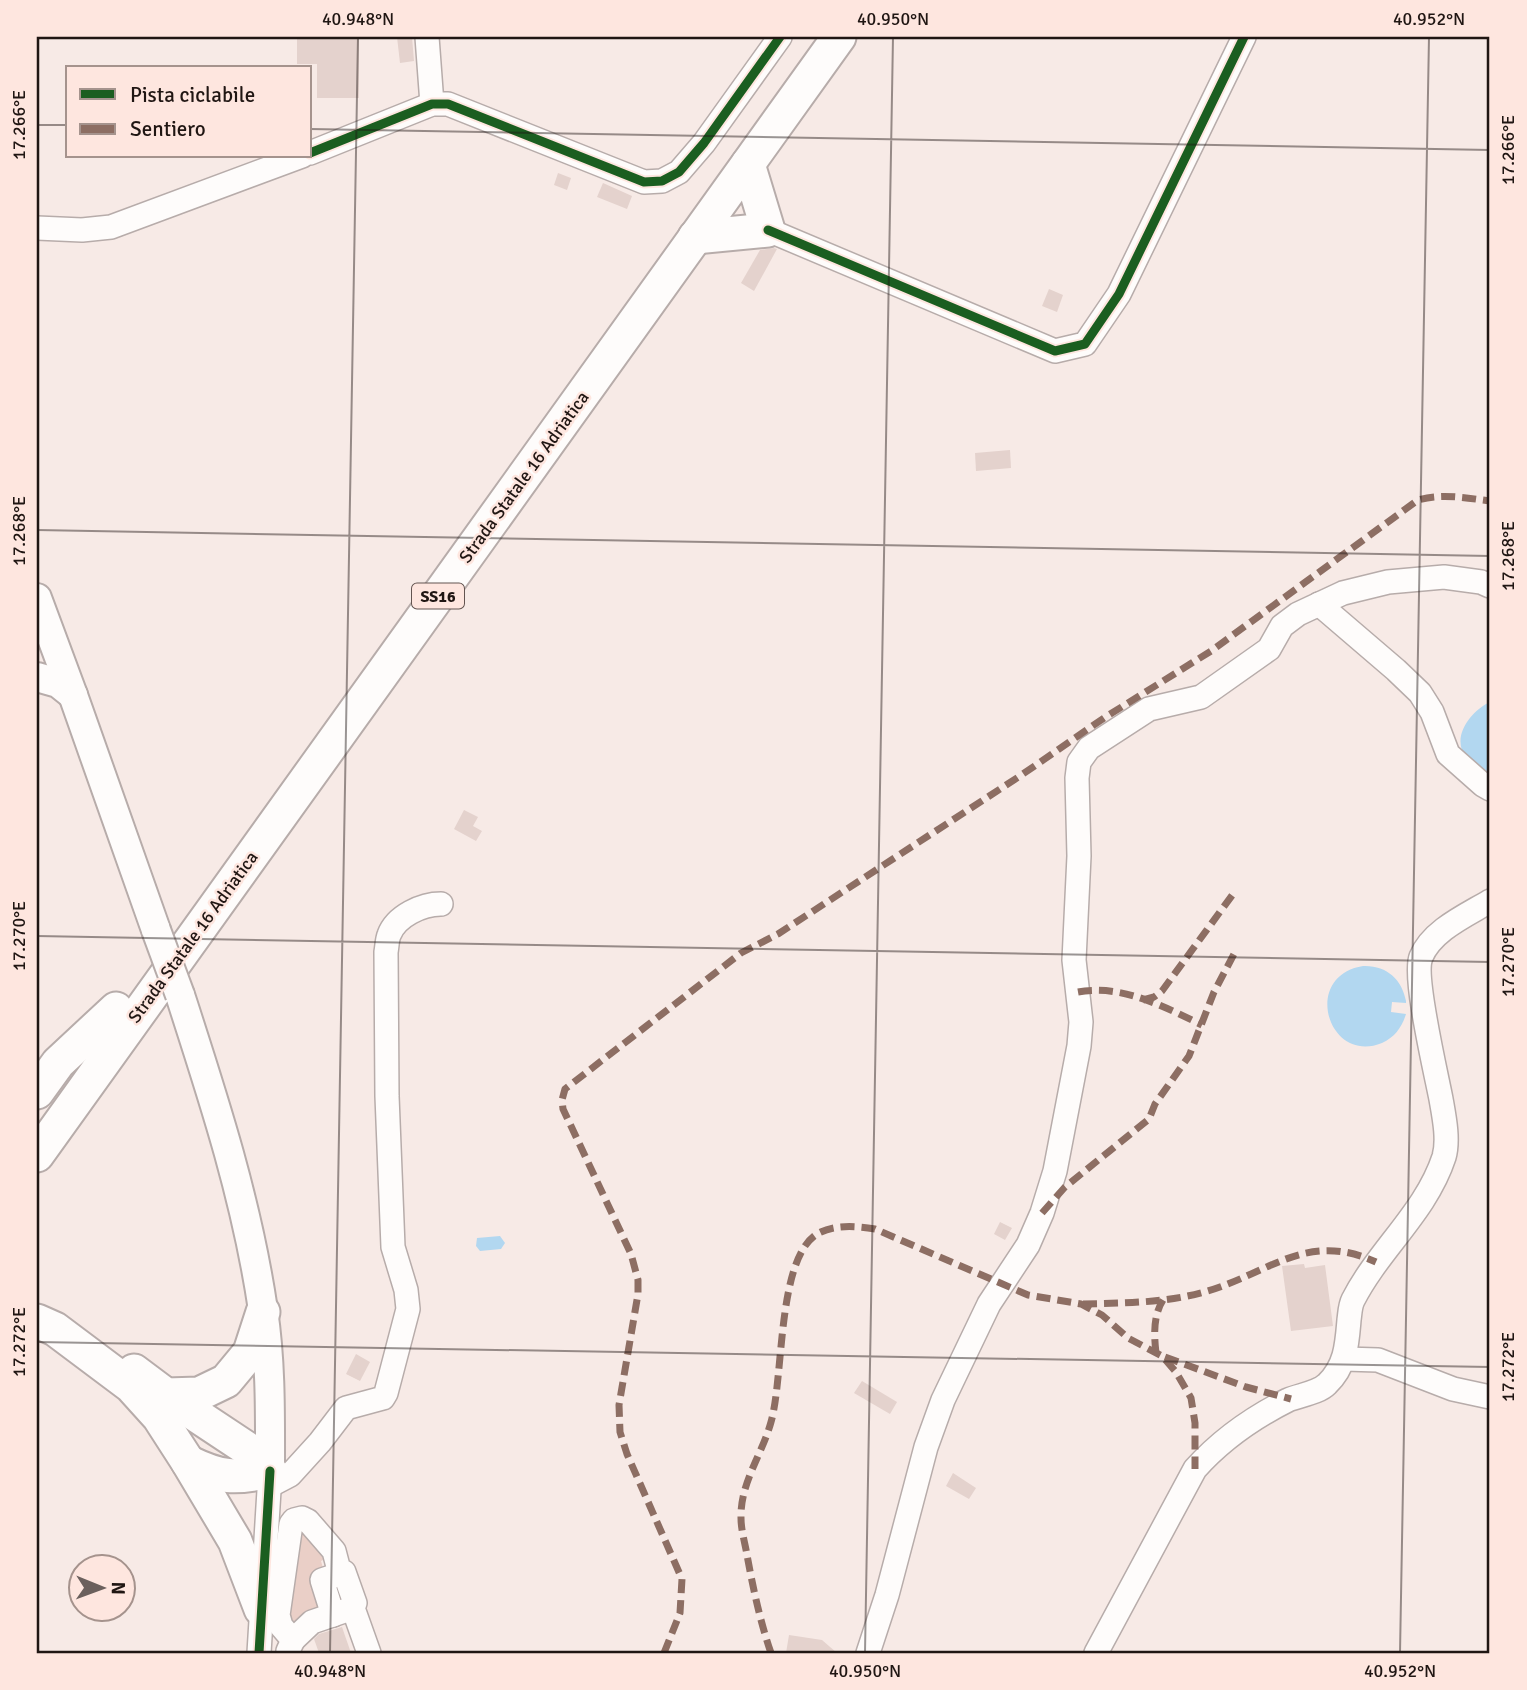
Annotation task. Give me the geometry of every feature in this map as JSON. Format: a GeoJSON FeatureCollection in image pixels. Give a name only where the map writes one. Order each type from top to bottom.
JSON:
{"type":"FeatureCollection","features":[{"type":"Feature","properties":{"kind":"highway","name":"Strada Statale 16 Adriatica"},"geometry":{"type":"LineString","coordinates":[[41,1137],[116,1009],[815,37]]}},
{"type":"Feature","properties":{"kind":"highway","name":"Strada Statale 16 Adriatica"},"geometry":{"type":"LineString","coordinates":[[41,1137],[839,37]]}},
{"type":"Feature","properties":{"kind":"highway"},"geometry":{"type":"LineString","coordinates":[[695,237],[768,230],[748,164]]}},
{"type":"Feature","properties":{"kind":"highway"},"geometry":{"type":"LineString","coordinates":[[37,1092],[58,1063],[116,1009]]}},
{"type":"Feature","properties":{"kind":"highway"},"geometry":{"type":"LineString","coordinates":[[37,1171],[41,1137]]}},
{"type":"Feature","properties":{"kind":"highway"},"geometry":{"type":"LineString","coordinates":[[37,1293],[62,1319],[166,1395],[249,1450],[270,1478]]}},
{"type":"Feature","properties":{"kind":"highway"},"geometry":{"type":"LineString","coordinates":[[166,1395],[198,1394],[226,1381],[250,1352],[263,1312]]}},
{"type":"Feature","properties":{"kind":"highway"},"geometry":{"type":"LineString","coordinates":[[37,1321],[55,1329],[131,1386],[159,1417],[234,1541],[261,1609]]}},
{"type":"Feature","properties":{"kind":"highway"},"geometry":{"type":"LineString","coordinates":[[188,1462],[212,1473],[270,1478]]}},
{"type":"Feature","properties":{"kind":"main road"},"geometry":{"type":"LineString","coordinates":[[37,598],[180,995],[225,1132],[247,1221],[263,1312],[271,1394],[270,1478]]}},
{"type":"Feature","properties":{"kind":"main road"},"geometry":{"type":"LineString","coordinates":[[37,677],[58,683],[74,695]]}},
{"type":"Feature","properties":{"kind":"street"},"geometry":{"type":"LineString","coordinates":[[427,37],[432,104]]}},
{"type":"Feature","properties":{"kind":"street"},"geometry":{"type":"LineString","coordinates":[[312,152],[432,104],[448,104],[644,181],[662,181],[679,172],[705,144],[780,37]]}},
{"type":"Feature","properties":{"kind":"street"},"geometry":{"type":"LineString","coordinates":[[768,230],[1055,351],[1085,344],[1119,294],[1244,37]]}},
{"type":"Feature","properties":{"kind":"street"},"geometry":{"type":"LineString","coordinates":[[37,228],[82,230],[111,227],[297,158]]}},
{"type":"Feature","properties":{"kind":"street"},"geometry":{"type":"LineString","coordinates":[[868,1653],[894,1570],[926,1447],[939,1412],[989,1304],[1028,1245],[1042,1213],[1055,1171],[1079,1046],[1081,1022],[1074,960],[1079,856],[1079,762],[1089,748],[1149,709],[1201,697],[1269,649],[1282,626],[1298,614],[1343,593],[1388,582],[1444,577],[1481,582],[1490,586]]}},
{"type":"Feature","properties":{"kind":"street"},"geometry":{"type":"LineString","coordinates":[[1320,604],[1420,693],[1432,712],[1448,754],[1490,789]]}},
{"type":"Feature","properties":{"kind":"street"},"geometry":{"type":"LineString","coordinates":[[1096,1653],[1195,1469],[1212,1450],[1249,1423],[1288,1400],[1326,1386],[1345,1359],[1351,1304],[1386,1248],[1413,1216],[1445,1155],[1446,1134],[1420,979],[1420,959],[1432,940],[1490,901]]}},
{"type":"Feature","properties":{"kind":"street"},"geometry":{"type":"LineString","coordinates":[[343,1611],[312,1622],[292,1648],[259,1651],[270,1478],[290,1475],[346,1408],[383,1398],[408,1309],[406,1290],[393,1247],[387,1096],[386,952],[390,932],[404,916],[430,904],[441,904]]}},
{"type":"Feature","properties":{"kind":"street"},"geometry":{"type":"LineString","coordinates":[[1345,1359],[1378,1360],[1453,1389],[1490,1398]]}},
{"type":"Feature","properties":{"kind":"street"},"geometry":{"type":"LineString","coordinates":[[292,1648],[278,1615],[291,1524],[294,1520],[304,1518],[334,1551],[340,1574],[322,1580],[369,1653]]}},
{"type":"Feature","properties":{"kind":"shaded area"},"geometry":{"type":"Polygon","coordinates":[[[297,1523],[332,1556],[321,1561],[325,1575],[325,1603],[297,1631],[282,1606],[297,1523]]]}},
{"type":"Feature","properties":{"kind":"water"},"geometry":{"type":"Polygon","coordinates":[[[1490,702],[1490,781],[1468,760],[1460,741],[1470,718],[1490,702]]]}},
{"type":"Feature","properties":{"kind":"water"},"geometry":{"type":"Polygon","coordinates":[[[1363,966],[1379,968],[1397,980],[1406,1003],[1392,1002],[1391,1012],[1406,1014],[1400,1027],[1387,1041],[1363,1046],[1348,1042],[1336,1031],[1329,1016],[1328,1001],[1332,985],[1344,973],[1363,966]]]}},
{"type":"Feature","properties":{"kind":"water"},"geometry":{"type":"Polygon","coordinates":[[[500,1236],[505,1243],[501,1249],[480,1251],[476,1246],[477,1238],[500,1236]]]}},
{"type":"Feature","properties":{"kind":"building"},"geometry":{"type":"Polygon","coordinates":[[[297,37],[359,37],[359,98],[317,98],[317,64],[297,64],[297,37]]]}},
{"type":"Feature","properties":{"kind":"building"},"geometry":{"type":"Polygon","coordinates":[[[397,37],[412,37],[414,61],[400,63],[397,37]]]}},
{"type":"Feature","properties":{"kind":"building"},"geometry":{"type":"Polygon","coordinates":[[[558,173],[571,178],[567,190],[554,185],[558,173]]]}},
{"type":"Feature","properties":{"kind":"building"},"geometry":{"type":"Polygon","coordinates":[[[603,183],[632,196],[627,209],[597,197],[603,183]]]}},
{"type":"Feature","properties":{"kind":"building"},"geometry":{"type":"Polygon","coordinates":[[[777,249],[754,291],[741,283],[760,250],[777,249]]]}},
{"type":"Feature","properties":{"kind":"building"},"geometry":{"type":"Polygon","coordinates":[[[1049,289],[1063,295],[1057,312],[1042,306],[1049,289]]]}},
{"type":"Feature","properties":{"kind":"building"},"geometry":{"type":"Polygon","coordinates":[[[1010,450],[1011,468],[976,471],[975,453],[1010,450]]]}},
{"type":"Feature","properties":{"kind":"building"},"geometry":{"type":"Polygon","coordinates":[[[464,810],[478,817],[473,826],[482,831],[476,841],[454,829],[464,810]]]}},
{"type":"Feature","properties":{"kind":"building"},"geometry":{"type":"Polygon","coordinates":[[[1000,1222],[1012,1228],[1005,1240],[994,1234],[1000,1222]]]}},
{"type":"Feature","properties":{"kind":"building"},"geometry":{"type":"Polygon","coordinates":[[[1304,1264],[1305,1268],[1325,1265],[1333,1326],[1291,1331],[1282,1266],[1304,1264]]]}},
{"type":"Feature","properties":{"kind":"building"},"geometry":{"type":"Polygon","coordinates":[[[356,1354],[370,1362],[360,1381],[346,1374],[356,1354]]]}},
{"type":"Feature","properties":{"kind":"building"},"geometry":{"type":"Polygon","coordinates":[[[862,1381],[897,1402],[890,1414],[854,1393],[862,1381]]]}},
{"type":"Feature","properties":{"kind":"building"},"geometry":{"type":"Polygon","coordinates":[[[953,1473],[976,1488],[969,1499],[946,1486],[953,1473]]]}},
{"type":"Feature","properties":{"kind":"building"},"geometry":{"type":"Polygon","coordinates":[[[342,1627],[351,1653],[319,1653],[314,1639],[319,1634],[342,1627]]]}},
{"type":"Feature","properties":{"kind":"building"},"geometry":{"type":"Polygon","coordinates":[[[789,1635],[822,1640],[837,1653],[786,1653],[789,1635]]]}},
{"type":"Feature","properties":{"kind":"marked path"},"geometry":{"type":"LineString","coordinates":[[664,1653],[680,1613],[682,1579],[620,1432],[619,1405],[638,1294],[638,1280],[631,1254],[563,1109],[565,1089],[741,953],[778,934],[1104,718],[1211,651],[1418,500],[1445,496],[1490,501]]}},
{"type":"Feature","properties":{"kind":"marked path"},"geometry":{"type":"LineString","coordinates":[[1143,1000],[1162,991],[1236,890]]}},
{"type":"Feature","properties":{"kind":"marked path"},"geometry":{"type":"LineString","coordinates":[[1042,1213],[1065,1187],[1149,1119],[1155,1104],[1189,1056],[1214,992],[1234,954]]}},
{"type":"Feature","properties":{"kind":"marked path"},"geometry":{"type":"LineString","coordinates":[[1078,992],[1110,991],[1142,998],[1202,1025]]}},
{"type":"Feature","properties":{"kind":"marked path"},"geometry":{"type":"LineString","coordinates":[[771,1653],[752,1580],[742,1527],[742,1505],[748,1481],[771,1422],[788,1293],[804,1247],[817,1234],[846,1227],[875,1229],[1028,1295],[1081,1304],[1102,1315],[1128,1338],[1162,1356],[1176,1372],[1191,1398],[1195,1423],[1195,1469]]}},
{"type":"Feature","properties":{"kind":"marked path"},"geometry":{"type":"LineString","coordinates":[[1083,1304],[1144,1302],[1189,1296],[1308,1253],[1351,1253],[1376,1262]]}},
{"type":"Feature","properties":{"kind":"marked path"},"geometry":{"type":"LineString","coordinates":[[1156,1353],[1156,1319],[1163,1300]]}},
{"type":"Feature","properties":{"kind":"marked path"},"geometry":{"type":"LineString","coordinates":[[1165,1357],[1246,1387],[1291,1399]]}},
{"type":"Feature","properties":{"kind":"cycle path"},"geometry":{"type":"LineString","coordinates":[[312,152],[432,104],[448,104],[644,182],[662,181],[679,172],[704,143],[780,37]]}},
{"type":"Feature","properties":{"kind":"cycle path"},"geometry":{"type":"LineString","coordinates":[[768,230],[1055,351],[1085,344],[1119,294],[1244,37]]}},
{"type":"Feature","properties":{"kind":"cycle path"},"geometry":{"type":"LineString","coordinates":[[259,1653],[270,1471]]}}]}
